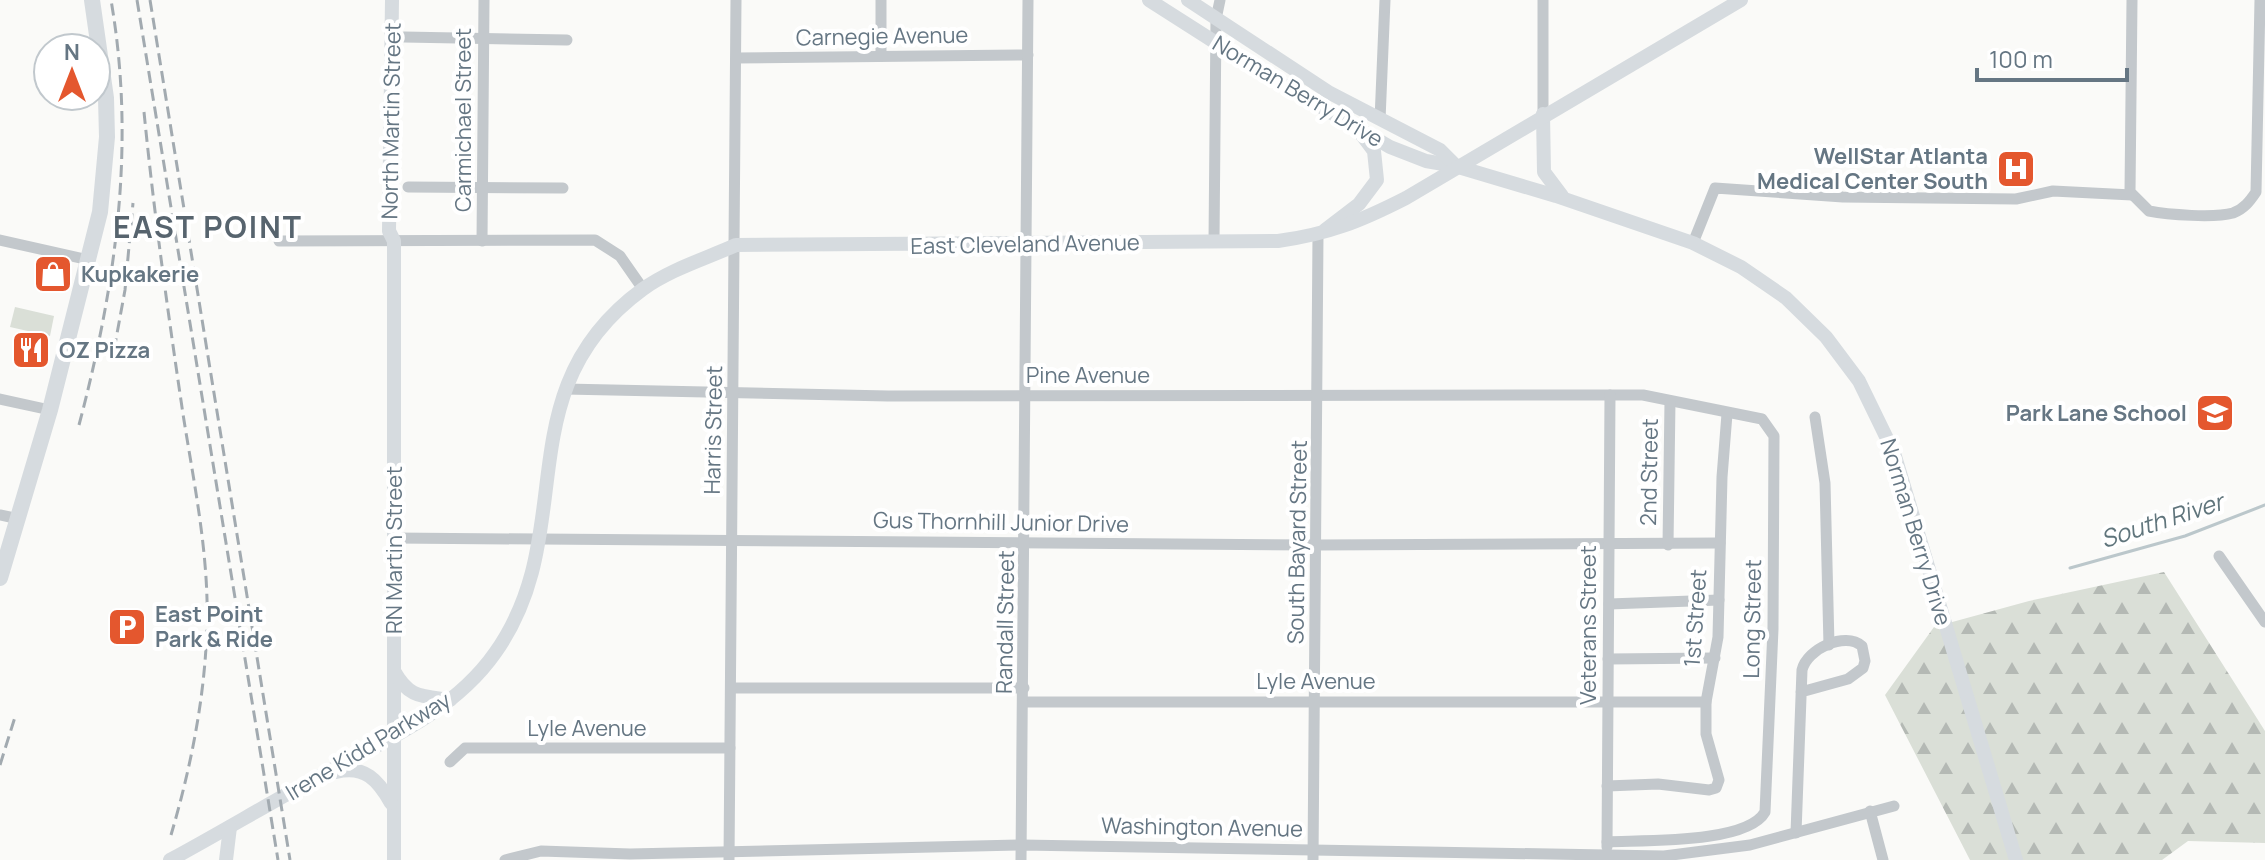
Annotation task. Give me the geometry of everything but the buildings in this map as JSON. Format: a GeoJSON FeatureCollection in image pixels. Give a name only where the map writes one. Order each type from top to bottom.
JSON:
{"type":"FeatureCollection","features":[{"type":"Feature","properties":{"kind":"main road"},"geometry":{"type":"LineString","coordinates":[[0,578],[50,410],[100,212],[107,137],[103,71],[92,0]]}},
{"type":"Feature","properties":{"kind":"main road","name":"North Martin Street"},"geometry":{"type":"LineString","coordinates":[[392,0],[389,231],[394,241]]}},
{"type":"Feature","properties":{"kind":"main road","name":"Norman Berry Drive"},"geometry":{"type":"LineString","coordinates":[[1149,0],[1355,128],[1426,161],[1455,166],[1565,199],[1693,243],[1741,267],[1786,298],[1826,337],[1859,381],[1894,453],[2016,860]]}},
{"type":"Feature","properties":{"kind":"main road","name":"Norman Berry Drive"},"geometry":{"type":"LineString","coordinates":[[1188,0],[1330,93],[1440,150],[1455,166]]}},
{"type":"Feature","properties":{"kind":"main road","name":"East Cleveland Avenue"},"geometry":{"type":"LineString","coordinates":[[643,289],[675,270],[736,245],[1278,241],[1318,235],[1356,224],[1741,0]]}},
{"type":"Feature","properties":{"kind":"main road"},"geometry":{"type":"LineString","coordinates":[[1543,114],[1544,172],[1565,199]]}},
{"type":"Feature","properties":{"kind":"main road"},"geometry":{"type":"LineString","coordinates":[[1318,235],[1359,204],[1377,180],[1374,151],[1355,128]]}},
{"type":"Feature","properties":{"kind":"main road","name":"RN Martin Street"},"geometry":{"type":"LineString","coordinates":[[394,241],[394,860]]}},
{"type":"Feature","properties":{"kind":"main road","name":"Irene Kidd Parkway"},"geometry":{"type":"LineString","coordinates":[[170,860],[393,736],[450,700],[475,678],[512,627],[535,568],[550,444],[565,389],[581,352],[617,311],[643,289]]}},
{"type":"Feature","properties":{"kind":"main road"},"geometry":{"type":"LineString","coordinates":[[393,669],[404,689],[450,700]]}},
{"type":"Feature","properties":{"kind":"main road"},"geometry":{"type":"LineString","coordinates":[[312,780],[349,769],[363,771],[380,783],[393,806]]}},
{"type":"Feature","properties":{"kind":"main road"},"geometry":{"type":"LineString","coordinates":[[226,860],[230,827]]}},
{"type":"Feature","properties":{"kind":"main road"},"geometry":{"type":"LineString","coordinates":[[206,840],[218,860]]}},
{"type":"Feature","properties":{"kind":"street","name":"Carmichael Street"},"geometry":{"type":"LineString","coordinates":[[482,241],[484,0]]}},
{"type":"Feature","properties":{"kind":"street","name":"Harris Street"},"geometry":{"type":"LineString","coordinates":[[729,856],[736,0]]}},
{"type":"Feature","properties":{"kind":"street"},"geometry":{"type":"LineString","coordinates":[[881,0],[881,56]]}},
{"type":"Feature","properties":{"kind":"street","name":"Randall Street"},"geometry":{"type":"LineString","coordinates":[[1021,860],[1026,542],[1028,0]]}},
{"type":"Feature","properties":{"kind":"street"},"geometry":{"type":"LineString","coordinates":[[1214,241],[1216,19],[1220,0]]}},
{"type":"Feature","properties":{"kind":"street"},"geometry":{"type":"LineString","coordinates":[[1380,120],[1385,0]]}},
{"type":"Feature","properties":{"kind":"street"},"geometry":{"type":"LineString","coordinates":[[1543,0],[1543,114]]}},
{"type":"Feature","properties":{"kind":"street"},"geometry":{"type":"LineString","coordinates":[[2132,0],[2129,184],[2138,204],[2159,213],[2232,213],[2247,206],[2257,182],[2260,0]]}},
{"type":"Feature","properties":{"kind":"street"},"geometry":{"type":"LineString","coordinates":[[404,37],[567,40]]}},
{"type":"Feature","properties":{"kind":"street","name":"Carnegie Avenue"},"geometry":{"type":"LineString","coordinates":[[736,58],[1028,55]]}},
{"type":"Feature","properties":{"kind":"street"},"geometry":{"type":"LineString","coordinates":[[408,187],[563,188]]}},
{"type":"Feature","properties":{"kind":"street"},"geometry":{"type":"LineString","coordinates":[[1693,243],[1715,188],[1843,197],[2016,199],[2053,191],[2132,195]]}},
{"type":"Feature","properties":{"kind":"street","name":"South Bayard Street"},"geometry":{"type":"LineString","coordinates":[[1313,854],[1318,235]]}},
{"type":"Feature","properties":{"kind":"street"},"geometry":{"type":"LineString","coordinates":[[0,240],[89,260]]}},
{"type":"Feature","properties":{"kind":"street"},"geometry":{"type":"LineString","coordinates":[[279,241],[595,240],[620,256],[643,289]]}},
{"type":"Feature","properties":{"kind":"street","name":"Pine Avenue"},"geometry":{"type":"LineString","coordinates":[[565,389],[733,394],[1610,395]]}},
{"type":"Feature","properties":{"kind":"street","name":"Long Street"},"geometry":{"type":"LineString","coordinates":[[1607,842],[1711,836],[1753,825],[1765,812],[1773,629],[1774,436],[1762,419],[1670,401],[1610,395]]}},
{"type":"Feature","properties":{"kind":"street","name":"Veterans Street"},"geometry":{"type":"LineString","coordinates":[[1606,858],[1610,395]]}},
{"type":"Feature","properties":{"kind":"street"},"geometry":{"type":"LineString","coordinates":[[0,399],[50,410]]}},
{"type":"Feature","properties":{"kind":"street","name":"2nd Street"},"geometry":{"type":"LineString","coordinates":[[1668,545],[1670,401]]}},
{"type":"Feature","properties":{"kind":"street","name":"1st Street"},"geometry":{"type":"LineString","coordinates":[[1607,786],[1709,790],[1716,788],[1719,780],[1706,734],[1706,702],[1715,658],[1727,414]]}},
{"type":"Feature","properties":{"kind":"street"},"geometry":{"type":"LineString","coordinates":[[1815,417],[1825,483],[1829,645]]}},
{"type":"Feature","properties":{"kind":"street"},"geometry":{"type":"LineString","coordinates":[[0,515],[19,519]]}},
{"type":"Feature","properties":{"kind":"street","name":"Gus Thornhill Junior Drive"},"geometry":{"type":"LineString","coordinates":[[394,538],[1317,545],[1720,543]]}},
{"type":"Feature","properties":{"kind":"street"},"geometry":{"type":"LineString","coordinates":[[2219,556],[2265,622]]}},
{"type":"Feature","properties":{"kind":"street"},"geometry":{"type":"LineString","coordinates":[[1609,604],[1719,600]]}},
{"type":"Feature","properties":{"kind":"street"},"geometry":{"type":"LineString","coordinates":[[1796,833],[1801,692],[1806,659],[1845,639],[1858,642],[1866,655],[1863,668],[1848,679],[1801,692]]}},
{"type":"Feature","properties":{"kind":"street"},"geometry":{"type":"LineString","coordinates":[[1608,659],[1715,658]]}},
{"type":"Feature","properties":{"kind":"street"},"geometry":{"type":"LineString","coordinates":[[731,688],[1024,688]]}},
{"type":"Feature","properties":{"kind":"street","name":"Lyle Avenue"},"geometry":{"type":"LineString","coordinates":[[1023,702],[1706,702]]}},
{"type":"Feature","properties":{"kind":"street","name":"Lyle Avenue"},"geometry":{"type":"LineString","coordinates":[[450,762],[465,748],[730,748]]}},
{"type":"Feature","properties":{"kind":"street","name":"Washington Avenue"},"geometry":{"type":"LineString","coordinates":[[505,860],[541,851],[729,856],[1022,845],[1313,854],[1606,858],[1705,853],[1796,833],[1894,806]]}},
{"type":"Feature","properties":{"kind":"street"},"geometry":{"type":"LineString","coordinates":[[1870,811],[1883,860]]}},
{"type":"Feature","properties":{"kind":"green space"},"geometry":{"type":"Polygon","coordinates":[[[15,307],[54,316],[50,336],[10,327],[15,307]]]}},
{"type":"Feature","properties":{"kind":"green space"},"geometry":{"type":"Polygon","coordinates":[[[2164,572],[2265,731],[2265,843],[2188,841],[2162,860],[1970,860],[1885,695],[1934,627],[2029,601],[2164,572]]]}},
{"type":"Feature","properties":{"kind":"waterway","name":"South River"},"geometry":{"type":"LineString","coordinates":[[2070,568],[2185,536],[2265,505]]}},
{"type":"Feature","properties":{"kind":"railway"},"geometry":{"type":"LineString","coordinates":[[79,425],[112,267],[122,161],[122,107],[111,0]]}},
{"type":"Feature","properties":{"kind":"railway"},"geometry":{"type":"LineString","coordinates":[[137,0],[278,860]]}},
{"type":"Feature","properties":{"kind":"railway"},"geometry":{"type":"LineString","coordinates":[[150,0],[290,860]]}},
{"type":"Feature","properties":{"kind":"railway"},"geometry":{"type":"LineString","coordinates":[[144,112],[167,301],[206,572],[206,653],[200,705],[191,758],[171,835]]}},
{"type":"Feature","properties":{"kind":"railway"},"geometry":{"type":"LineString","coordinates":[[114,350],[125,290],[133,203]]}},
{"type":"Feature","properties":{"kind":"railway"},"geometry":{"type":"LineString","coordinates":[[0,765],[15,717]]}},
{"type":"Feature","properties":{"kind":"place","name":"WellStar Atlanta Medical Center South"},"geometry":{"type":"Point","coordinates":[2016,169]}},
{"type":"Feature","properties":{"kind":"place","name":"Kupkakerie"},"geometry":{"type":"Point","coordinates":[53,274]}},
{"type":"Feature","properties":{"kind":"place","name":"OZ Pizza"},"geometry":{"type":"Point","coordinates":[31,350]}},
{"type":"Feature","properties":{"kind":"place","name":"Park Lane School"},"geometry":{"type":"Point","coordinates":[2215,413]}},
{"type":"Feature","properties":{"kind":"place","name":"East Point Park & Ride"},"geometry":{"type":"Point","coordinates":[127,627]}},
{"type":"Feature","properties":{"kind":"district","name":"EAST POINT"},"geometry":{"type":"Point","coordinates":[208,228]}}]}
